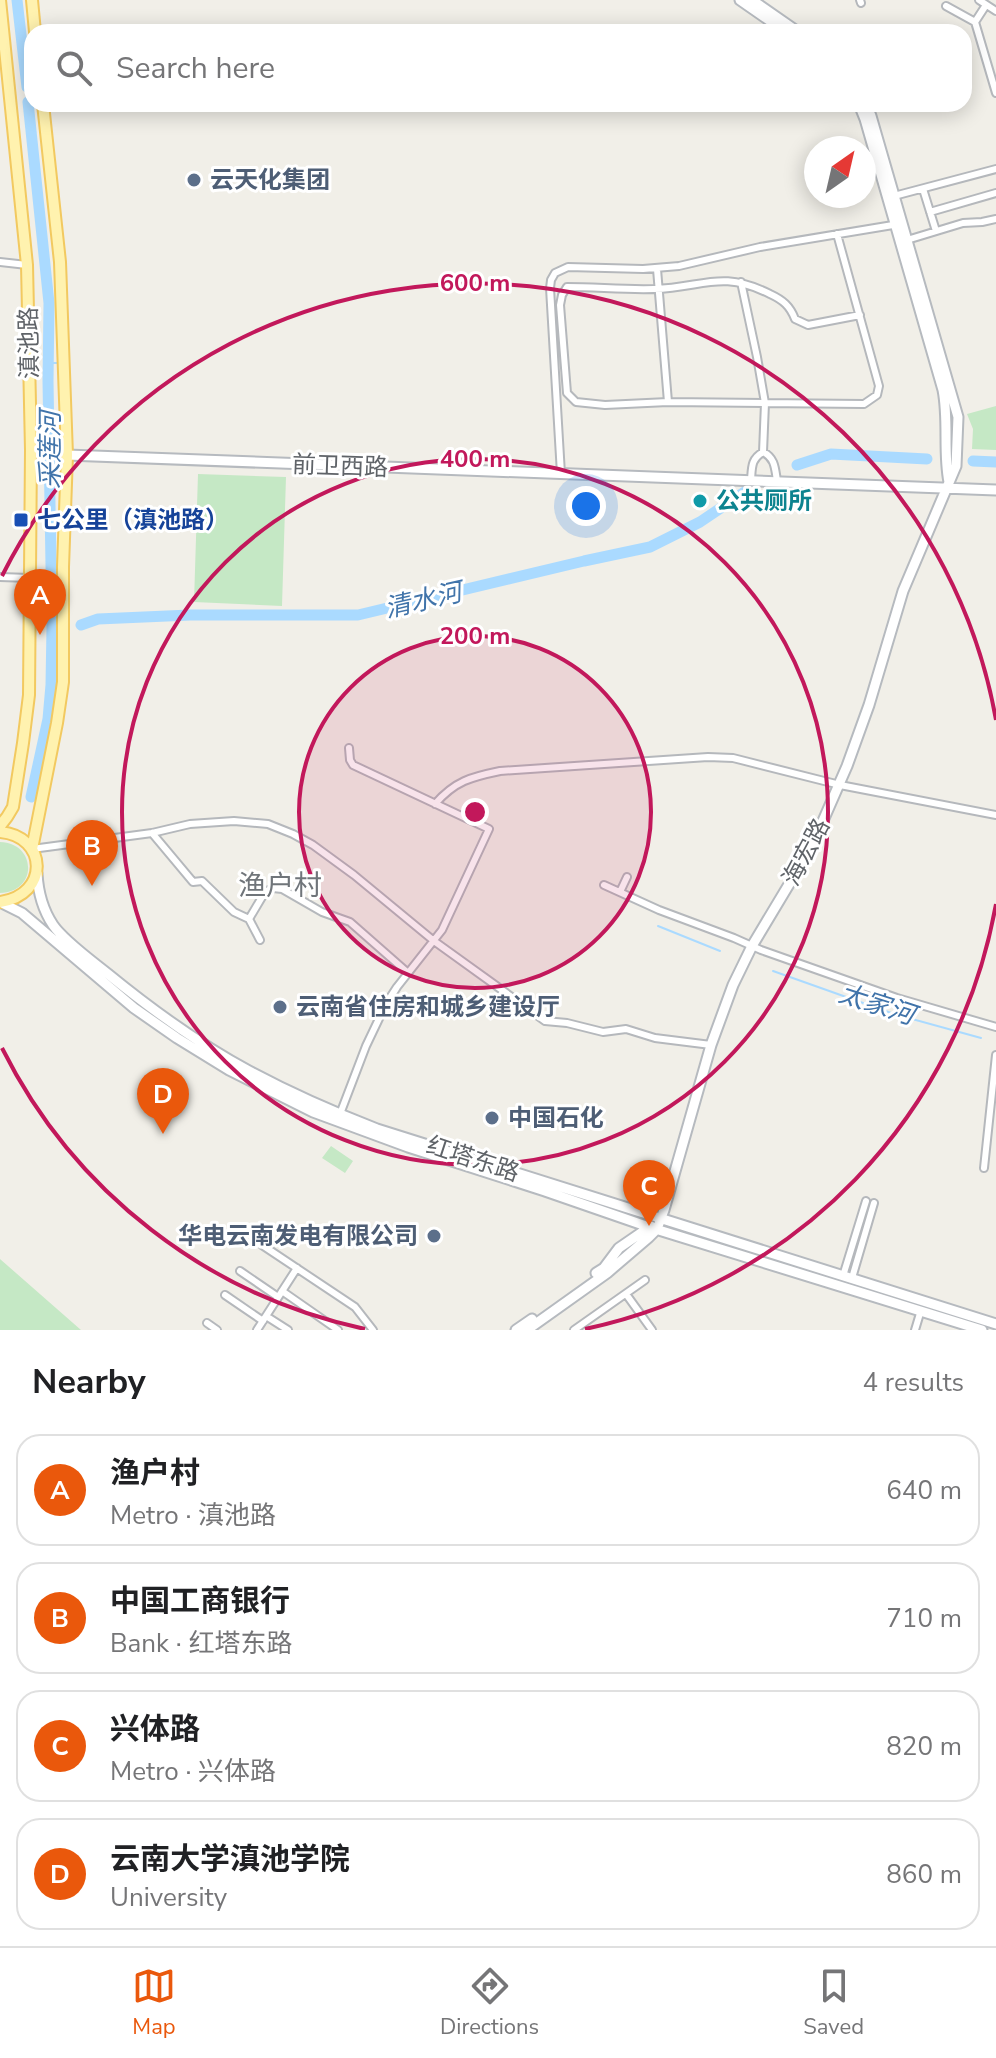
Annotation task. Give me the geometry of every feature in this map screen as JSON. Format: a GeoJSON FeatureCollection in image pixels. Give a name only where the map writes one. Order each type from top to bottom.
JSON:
{"type":"FeatureCollection","features":[{"type":"Feature","properties":{"kind":"main road","name":"滇池路"},"geometry":{"type":"LineString","coordinates":[[0,0],[27,265],[30,387],[29,695],[13,807],[0,826]]}},
{"type":"Feature","properties":{"kind":"main road"},"geometry":{"type":"LineString","coordinates":[[32,0],[34,24]]}},
{"type":"Feature","properties":{"kind":"main road"},"geometry":{"type":"LineString","coordinates":[[740,0],[774,24]]}},
{"type":"Feature","properties":{"kind":"main road"},"geometry":{"type":"LineString","coordinates":[[752,0],[786,24]]}},
{"type":"Feature","properties":{"kind":"main road","name":"滇池路"},"geometry":{"type":"LineString","coordinates":[[32,849],[63,682],[67,452],[60,262],[44,112]]}},
{"type":"Feature","properties":{"kind":"main road","name":"海宏路"},"geometry":{"type":"LineString","coordinates":[[862,112],[899,224],[943,390],[948,485]]}},
{"type":"Feature","properties":{"kind":"main road","name":"海宏路"},"geometry":{"type":"LineString","coordinates":[[655,1225],[664,1210],[711,1045],[733,985],[752,946],[812,846],[840,785],[869,705],[903,591],[956,466],[958,417],[868,112]]}},
{"type":"Feature","properties":{"kind":"main road","name":"前卫西路"},"geometry":{"type":"LineString","coordinates":[[67,452],[996,487]]}},
{"type":"Feature","properties":{"kind":"main road"},"geometry":{"type":"LineString","coordinates":[[0,832],[18,836],[32,849],[37,866],[34,882],[24,894],[14,900],[0,902]]}},
{"type":"Feature","properties":{"kind":"main road","name":"红塔东路"},"geometry":{"type":"LineString","coordinates":[[37,866],[40,896],[52,924],[135,996],[247,1070],[377,1129],[655,1225],[848,1277],[996,1324]]}},
{"type":"Feature","properties":{"kind":"main road","name":"红塔东路"},"geometry":{"type":"LineString","coordinates":[[0,902],[22,913],[134,1008],[173,1036],[229,1070],[313,1112],[394,1143],[976,1329]]}},
{"type":"Feature","properties":{"kind":"main road"},"geometry":{"type":"LineString","coordinates":[[516,1330],[604,1268],[619,1248],[655,1225]]}},
{"type":"Feature","properties":{"kind":"main road"},"geometry":{"type":"LineString","coordinates":[[527,1330],[607,1273],[649,1237],[655,1225]]}},
{"type":"Feature","properties":{"kind":"street"},"geometry":{"type":"LineString","coordinates":[[979,0],[996,11]]}},
{"type":"Feature","properties":{"kind":"street"},"geometry":{"type":"LineString","coordinates":[[975,22],[986,5]]}},
{"type":"Feature","properties":{"kind":"street"},"geometry":{"type":"LineString","coordinates":[[946,6],[975,22],[996,93]]}},
{"type":"Feature","properties":{"kind":"street"},"geometry":{"type":"LineString","coordinates":[[894,196],[996,169]]}},
{"type":"Feature","properties":{"kind":"street"},"geometry":{"type":"LineString","coordinates":[[923,189],[936,231]]}},
{"type":"Feature","properties":{"kind":"street"},"geometry":{"type":"LineString","coordinates":[[930,212],[996,193]]}},
{"type":"Feature","properties":{"kind":"street"},"geometry":{"type":"LineString","coordinates":[[907,240],[963,223],[996,219]]}},
{"type":"Feature","properties":{"kind":"street"},"geometry":{"type":"LineString","coordinates":[[562,471],[550,288],[555,273],[568,267],[657,269],[679,266],[760,247],[899,224]]}},
{"type":"Feature","properties":{"kind":"street"},"geometry":{"type":"LineString","coordinates":[[837,234],[860,315],[879,386],[877,395],[864,404],[668,402],[605,405],[576,402],[567,393],[560,305],[567,287],[657,289],[718,280],[741,282],[781,299],[791,309],[795,319],[808,325],[860,315]]}},
{"type":"Feature","properties":{"kind":"street"},"geometry":{"type":"LineString","coordinates":[[0,262],[27,265]]}},
{"type":"Feature","properties":{"kind":"street"},"geometry":{"type":"LineString","coordinates":[[657,269],[668,402]]}},
{"type":"Feature","properties":{"kind":"street"},"geometry":{"type":"LineString","coordinates":[[741,282],[765,403],[763,452]]}},
{"type":"Feature","properties":{"kind":"street"},"geometry":{"type":"LineString","coordinates":[[751,477],[751,464],[763,452]]}},
{"type":"Feature","properties":{"kind":"street"},"geometry":{"type":"LineString","coordinates":[[763,452],[774,460],[776,478]]}},
{"type":"Feature","properties":{"kind":"street"},"geometry":{"type":"LineString","coordinates":[[0,577],[30,578]]}},
{"type":"Feature","properties":{"kind":"street"},"geometry":{"type":"LineString","coordinates":[[340,1114],[386,1004],[442,930],[489,829],[353,765],[349,748]]}},
{"type":"Feature","properties":{"kind":"street"},"geometry":{"type":"LineString","coordinates":[[435,804],[460,782],[493,772],[708,757],[733,758],[840,785],[996,815]]}},
{"type":"Feature","properties":{"kind":"street"},"geometry":{"type":"LineString","coordinates":[[32,849],[152,833],[190,824],[234,821],[268,824],[313,845],[434,941],[545,1021],[603,1032],[626,1029],[655,1038],[711,1045]]}},
{"type":"Feature","properties":{"kind":"street"},"geometry":{"type":"LineString","coordinates":[[152,833],[193,882],[202,881],[234,912],[249,919],[260,940]]}},
{"type":"Feature","properties":{"kind":"street"},"geometry":{"type":"LineString","coordinates":[[620,892],[627,877]]}},
{"type":"Feature","properties":{"kind":"street"},"geometry":{"type":"LineString","coordinates":[[604,885],[752,946],[897,998],[996,1027]]}},
{"type":"Feature","properties":{"kind":"street"},"geometry":{"type":"LineString","coordinates":[[249,919],[267,889],[282,889],[322,912],[350,922],[408,973]]}},
{"type":"Feature","properties":{"kind":"street"},"geometry":{"type":"LineString","coordinates":[[984,1168],[996,1055]]}},
{"type":"Feature","properties":{"kind":"street"},"geometry":{"type":"LineString","coordinates":[[848,1277],[866,1201]]}},
{"type":"Feature","properties":{"kind":"street"},"geometry":{"type":"LineString","coordinates":[[848,1277],[874,1203]]}},
{"type":"Feature","properties":{"kind":"street"},"geometry":{"type":"LineString","coordinates":[[262,1245],[355,1307],[373,1330]]}},
{"type":"Feature","properties":{"kind":"street"},"geometry":{"type":"LineString","coordinates":[[257,1330],[297,1268]]}},
{"type":"Feature","properties":{"kind":"street"},"geometry":{"type":"LineString","coordinates":[[240,1271],[338,1330]]}},
{"type":"Feature","properties":{"kind":"street"},"geometry":{"type":"LineString","coordinates":[[574,1330],[645,1280]]}},
{"type":"Feature","properties":{"kind":"street"},"geometry":{"type":"LineString","coordinates":[[626,1294],[652,1330]]}},
{"type":"Feature","properties":{"kind":"street"},"geometry":{"type":"LineString","coordinates":[[225,1295],[288,1330]]}},
{"type":"Feature","properties":{"kind":"street"},"geometry":{"type":"LineString","coordinates":[[915,1330],[921,1310]]}},
{"type":"Feature","properties":{"kind":"street"},"geometry":{"type":"LineString","coordinates":[[586,1322],[591,1330]]}},
{"type":"Feature","properties":{"kind":"street"},"geometry":{"type":"LineString","coordinates":[[207,1323],[217,1330]]}},
{"type":"Feature","properties":{"kind":"street"},"geometry":{"type":"LineString","coordinates":[[362,1330],[369,1323]]}},
{"type":"Feature","properties":{"kind":"green space"},"geometry":{"type":"Polygon","coordinates":[[[996,406],[996,450],[972,449],[973,429],[967,414],[996,406]]]}},
{"type":"Feature","properties":{"kind":"green space"},"geometry":{"type":"Polygon","coordinates":[[[198,474],[286,477],[282,606],[194,602],[198,474]]]}},
{"type":"Feature","properties":{"kind":"green space"},"geometry":{"type":"Polygon","coordinates":[[[0,842],[12,844],[21,850],[28,868],[21,885],[12,891],[0,893],[0,842]]]}},
{"type":"Feature","properties":{"kind":"green space"},"geometry":{"type":"Polygon","coordinates":[[[331,1146],[353,1161],[345,1173],[322,1158],[331,1146]]]}},
{"type":"Feature","properties":{"kind":"green space"},"geometry":{"type":"Polygon","coordinates":[[[0,1259],[81,1330],[0,1330],[0,1259]]]}},
{"type":"Feature","properties":{"kind":"waterway","name":"采莲河"},"geometry":{"type":"LineString","coordinates":[[17,0],[24,61]]}},
{"type":"Feature","properties":{"kind":"waterway","name":"采莲河"},"geometry":{"type":"LineString","coordinates":[[29,112],[49,303],[52,627],[48,719],[31,797]]}},
{"type":"Feature","properties":{"kind":"waterway"},"geometry":{"type":"LineString","coordinates":[[48,363],[59,363]]}},
{"type":"Feature","properties":{"kind":"waterway","name":"清水河"},"geometry":{"type":"LineString","coordinates":[[797,465],[831,454],[927,459]]}},
{"type":"Feature","properties":{"kind":"waterway","name":"清水河"},"geometry":{"type":"LineString","coordinates":[[973,461],[996,462]]}},
{"type":"Feature","properties":{"kind":"waterway","name":"清水河"},"geometry":{"type":"LineString","coordinates":[[81,625],[98,619],[190,615],[358,615],[650,547],[700,522],[746,491]]}},
{"type":"Feature","properties":{"kind":"waterway","name":"太家河"},"geometry":{"type":"LineString","coordinates":[[658,926],[720,951]]}},
{"type":"Feature","properties":{"kind":"waterway","name":"太家河"},"geometry":{"type":"LineString","coordinates":[[773,971],[894,1014],[981,1038]]}},
{"type":"Feature","properties":{"kind":"place","name":"云天化集团"},"geometry":{"type":"Point","coordinates":[194,180]}},
{"type":"Feature","properties":{"kind":"place","name":"公共厕所"},"geometry":{"type":"Point","coordinates":[700,501]}},
{"type":"Feature","properties":{"kind":"place","name":"七公里（滇池路）"},"geometry":{"type":"Point","coordinates":[21,520]}},
{"type":"Feature","properties":{"kind":"place","name":"渔户村"},"geometry":{"type":"Point","coordinates":[40,635]}},
{"type":"Feature","properties":{"kind":"place","name":"中国工商银行"},"geometry":{"type":"Point","coordinates":[92,886]}},
{"type":"Feature","properties":{"kind":"place","name":"云南省住房和城乡建设厅"},"geometry":{"type":"Point","coordinates":[280,1007]}},
{"type":"Feature","properties":{"kind":"place","name":"中国石化"},"geometry":{"type":"Point","coordinates":[492,1118]}},
{"type":"Feature","properties":{"kind":"place","name":"云南大学滇池学院"},"geometry":{"type":"Point","coordinates":[163,1134]}},
{"type":"Feature","properties":{"kind":"place","name":"兴体路"},"geometry":{"type":"Point","coordinates":[649,1226]}},
{"type":"Feature","properties":{"kind":"place","name":"华电云南发电有限公司"},"geometry":{"type":"Point","coordinates":[434,1236]}},
{"type":"Feature","properties":{"kind":"district","name":"渔户村"},"geometry":{"type":"Point","coordinates":[280,885]}}]}
